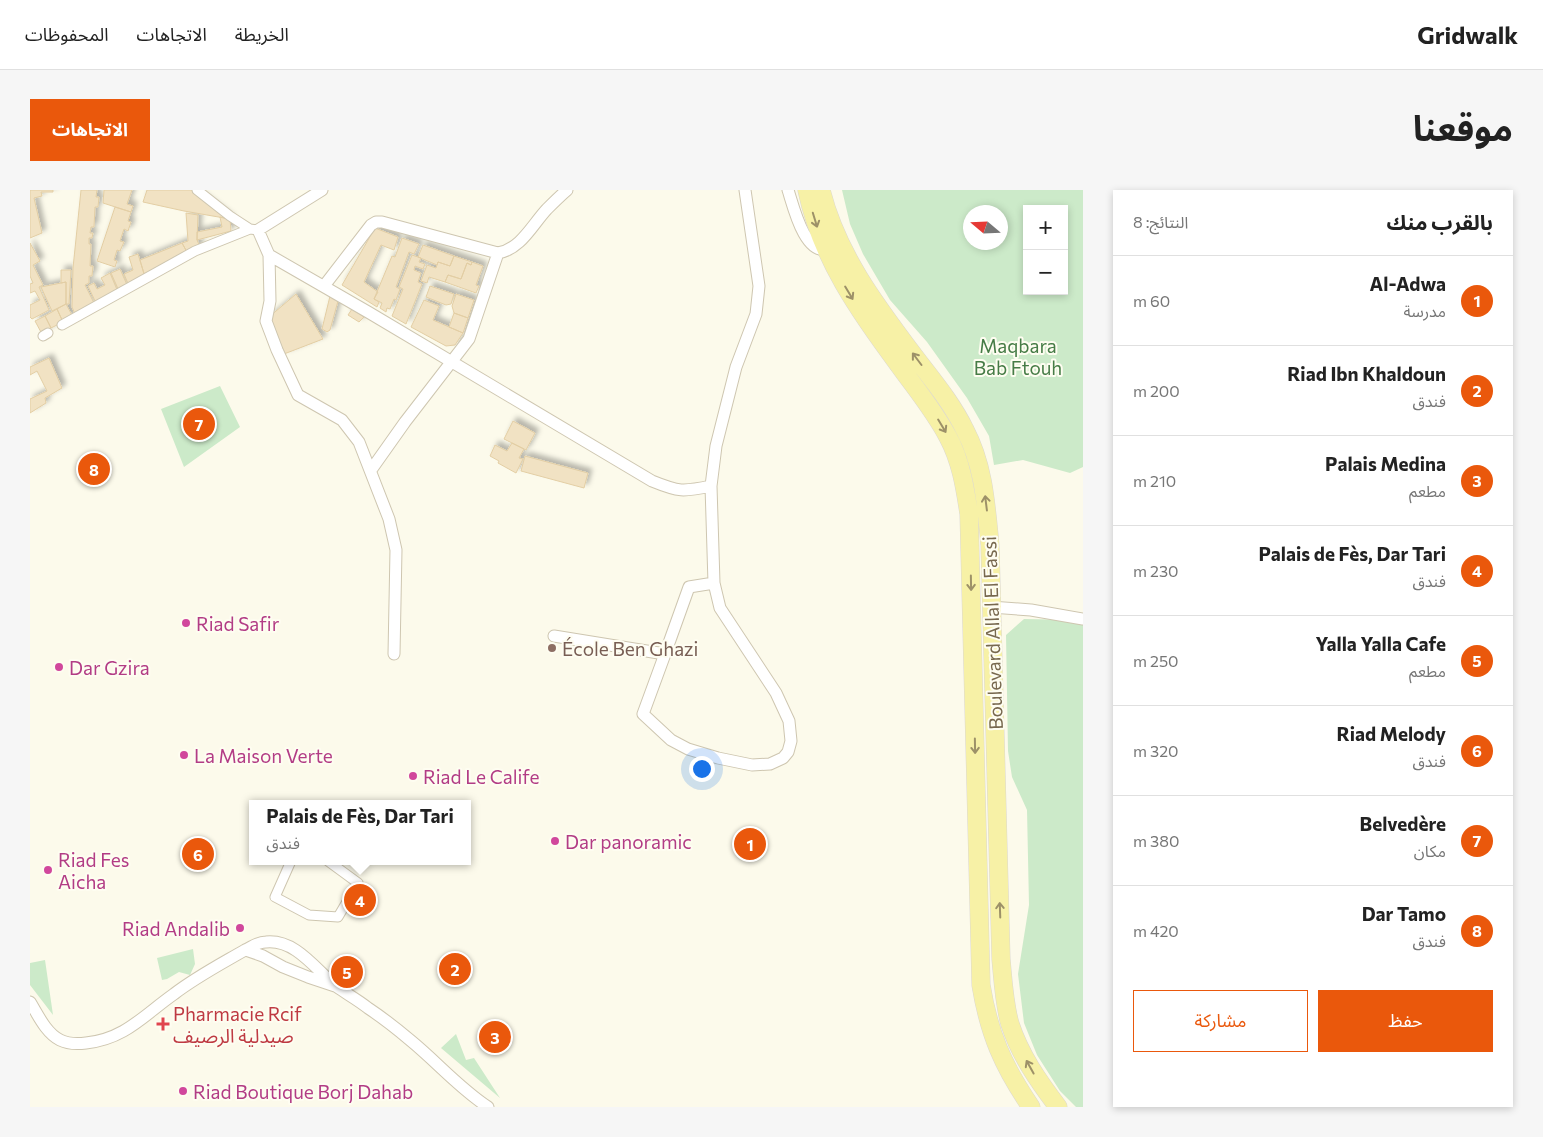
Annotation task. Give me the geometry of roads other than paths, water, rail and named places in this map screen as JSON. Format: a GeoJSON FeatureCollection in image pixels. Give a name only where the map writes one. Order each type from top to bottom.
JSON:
{"type":"FeatureCollection","features":[{"type":"Feature","properties":{"kind":"main road","name":"Boulevard Allal El Fassi"},"geometry":{"type":"LineString","coordinates":[[807,190],[817,226],[857,276],[952,407],[966,431],[983,481],[990,545],[1001,959],[1006,1002],[1010,1023],[1024,1056],[1034,1074],[1058,1107]]}},
{"type":"Feature","properties":{"kind":"main road","name":"Boulevard Allal El Fassi"},"geometry":{"type":"LineString","coordinates":[[821,190],[831,223],[833,246],[842,282],[864,318],[949,438],[965,488],[969,514],[981,985],[991,1032],[1006,1068],[1031,1107]]}},
{"type":"Feature","properties":{"kind":"street"},"geometry":{"type":"LineString","coordinates":[[197,190],[230,216],[254,230],[268,254],[270,301],[266,321],[276,350],[298,395],[342,420],[359,442],[371,470],[389,519],[396,550],[394,654]]}},
{"type":"Feature","properties":{"kind":"street"},"geometry":{"type":"LineString","coordinates":[[62,325],[195,251],[254,230],[322,190]]}},
{"type":"Feature","properties":{"kind":"street"},"geometry":{"type":"LineString","coordinates":[[324,286],[371,225],[376,222],[382,222],[498,254],[514,247],[546,210],[567,190]]}},
{"type":"Feature","properties":{"kind":"street"},"geometry":{"type":"LineString","coordinates":[[714,583],[689,587],[643,714],[671,740],[688,748],[718,758],[752,765],[770,764],[783,758],[788,752],[791,741],[789,721],[776,693],[720,608],[714,583],[711,486],[716,446],[736,367],[756,314],[759,286],[745,190]]}},
{"type":"Feature","properties":{"kind":"street"},"geometry":{"type":"LineString","coordinates":[[788,190],[804,234],[813,245],[833,246]]}},
{"type":"Feature","properties":{"kind":"street"},"geometry":{"type":"LineString","coordinates":[[268,254],[652,481],[673,489],[687,491],[711,486]]}},
{"type":"Feature","properties":{"kind":"street"},"geometry":{"type":"LineString","coordinates":[[371,470],[469,339],[498,254]]}},
{"type":"Feature","properties":{"kind":"street"},"geometry":{"type":"LineString","coordinates":[[991,607],[1031,610],[1083,619]]}},
{"type":"Feature","properties":{"kind":"street"},"geometry":{"type":"LineString","coordinates":[[554,636],[664,654]]}},
{"type":"Feature","properties":{"kind":"street"},"geometry":{"type":"LineString","coordinates":[[289,865],[275,897],[309,914],[338,916],[358,883],[333,865]]}},
{"type":"Feature","properties":{"kind":"street"},"geometry":{"type":"LineString","coordinates":[[30,1002],[44,1025],[58,1039],[68,1043],[100,1042],[113,1038],[126,1030],[218,964],[252,946],[265,942],[279,943],[316,966],[336,986],[369,1008],[412,1041],[448,1076],[488,1107]]}},
{"type":"Feature","properties":{"kind":"street"},"geometry":{"type":"LineString","coordinates":[[282,947],[291,949],[297,960],[295,964],[283,966],[277,961],[276,953],[282,947]]}},
{"type":"Feature","properties":{"kind":"street"},"geometry":{"type":"LineString","coordinates":[[246,950],[308,977],[336,986]]}},
{"type":"Feature","properties":{"kind":"place","name":"Belvedère"},"geometry":{"type":"Point","coordinates":[199,424]}},
{"type":"Feature","properties":{"kind":"place","name":"Dar Tamo"},"geometry":{"type":"Point","coordinates":[94,469]}},
{"type":"Feature","properties":{"kind":"place","name":"Riad Safir"},"geometry":{"type":"Point","coordinates":[186,623]}},
{"type":"Feature","properties":{"kind":"place","name":"École Ben Ghazi"},"geometry":{"type":"Point","coordinates":[552,648]}},
{"type":"Feature","properties":{"kind":"place","name":"Dar Gzira"},"geometry":{"type":"Point","coordinates":[59,667]}},
{"type":"Feature","properties":{"kind":"place","name":"La Maison Verte"},"geometry":{"type":"Point","coordinates":[184,755]}},
{"type":"Feature","properties":{"kind":"place","name":"Riad Le Calife"},"geometry":{"type":"Point","coordinates":[413,776]}},
{"type":"Feature","properties":{"kind":"place","name":"Dar panoramic"},"geometry":{"type":"Point","coordinates":[555,841]}},
{"type":"Feature","properties":{"kind":"place","name":"Al-Adwa"},"geometry":{"type":"Point","coordinates":[750,844]}},
{"type":"Feature","properties":{"kind":"place","name":"Riad Melody"},"geometry":{"type":"Point","coordinates":[198,854]}},
{"type":"Feature","properties":{"kind":"place","name":"Riad Fes Aicha"},"geometry":{"type":"Point","coordinates":[48,870]}},
{"type":"Feature","properties":{"kind":"place","name":"Palais de Fès, Dar Tari"},"geometry":{"type":"Point","coordinates":[360,900]}},
{"type":"Feature","properties":{"kind":"place","name":"Riad Andalib"},"geometry":{"type":"Point","coordinates":[240,928]}},
{"type":"Feature","properties":{"kind":"place","name":"Riad Ibn Khaldoun"},"geometry":{"type":"Point","coordinates":[455,969]}},
{"type":"Feature","properties":{"kind":"place","name":"Yalla Yalla Cafe"},"geometry":{"type":"Point","coordinates":[347,972]}},
{"type":"Feature","properties":{"kind":"place","name":"Pharmacie Rcif صيدلية الرصيف"},"geometry":{"type":"Point","coordinates":[163,1024]}},
{"type":"Feature","properties":{"kind":"place","name":"Palais Medina"},"geometry":{"type":"Point","coordinates":[495,1037]}},
{"type":"Feature","properties":{"kind":"place","name":"Riad Boutique Borj Dahab"},"geometry":{"type":"Point","coordinates":[183,1091]}},
{"type":"Feature","properties":{"kind":"park label","name":"Maqbara Bab Ftouh"},"geometry":{"type":"Point","coordinates":[1018,356]}}]}
